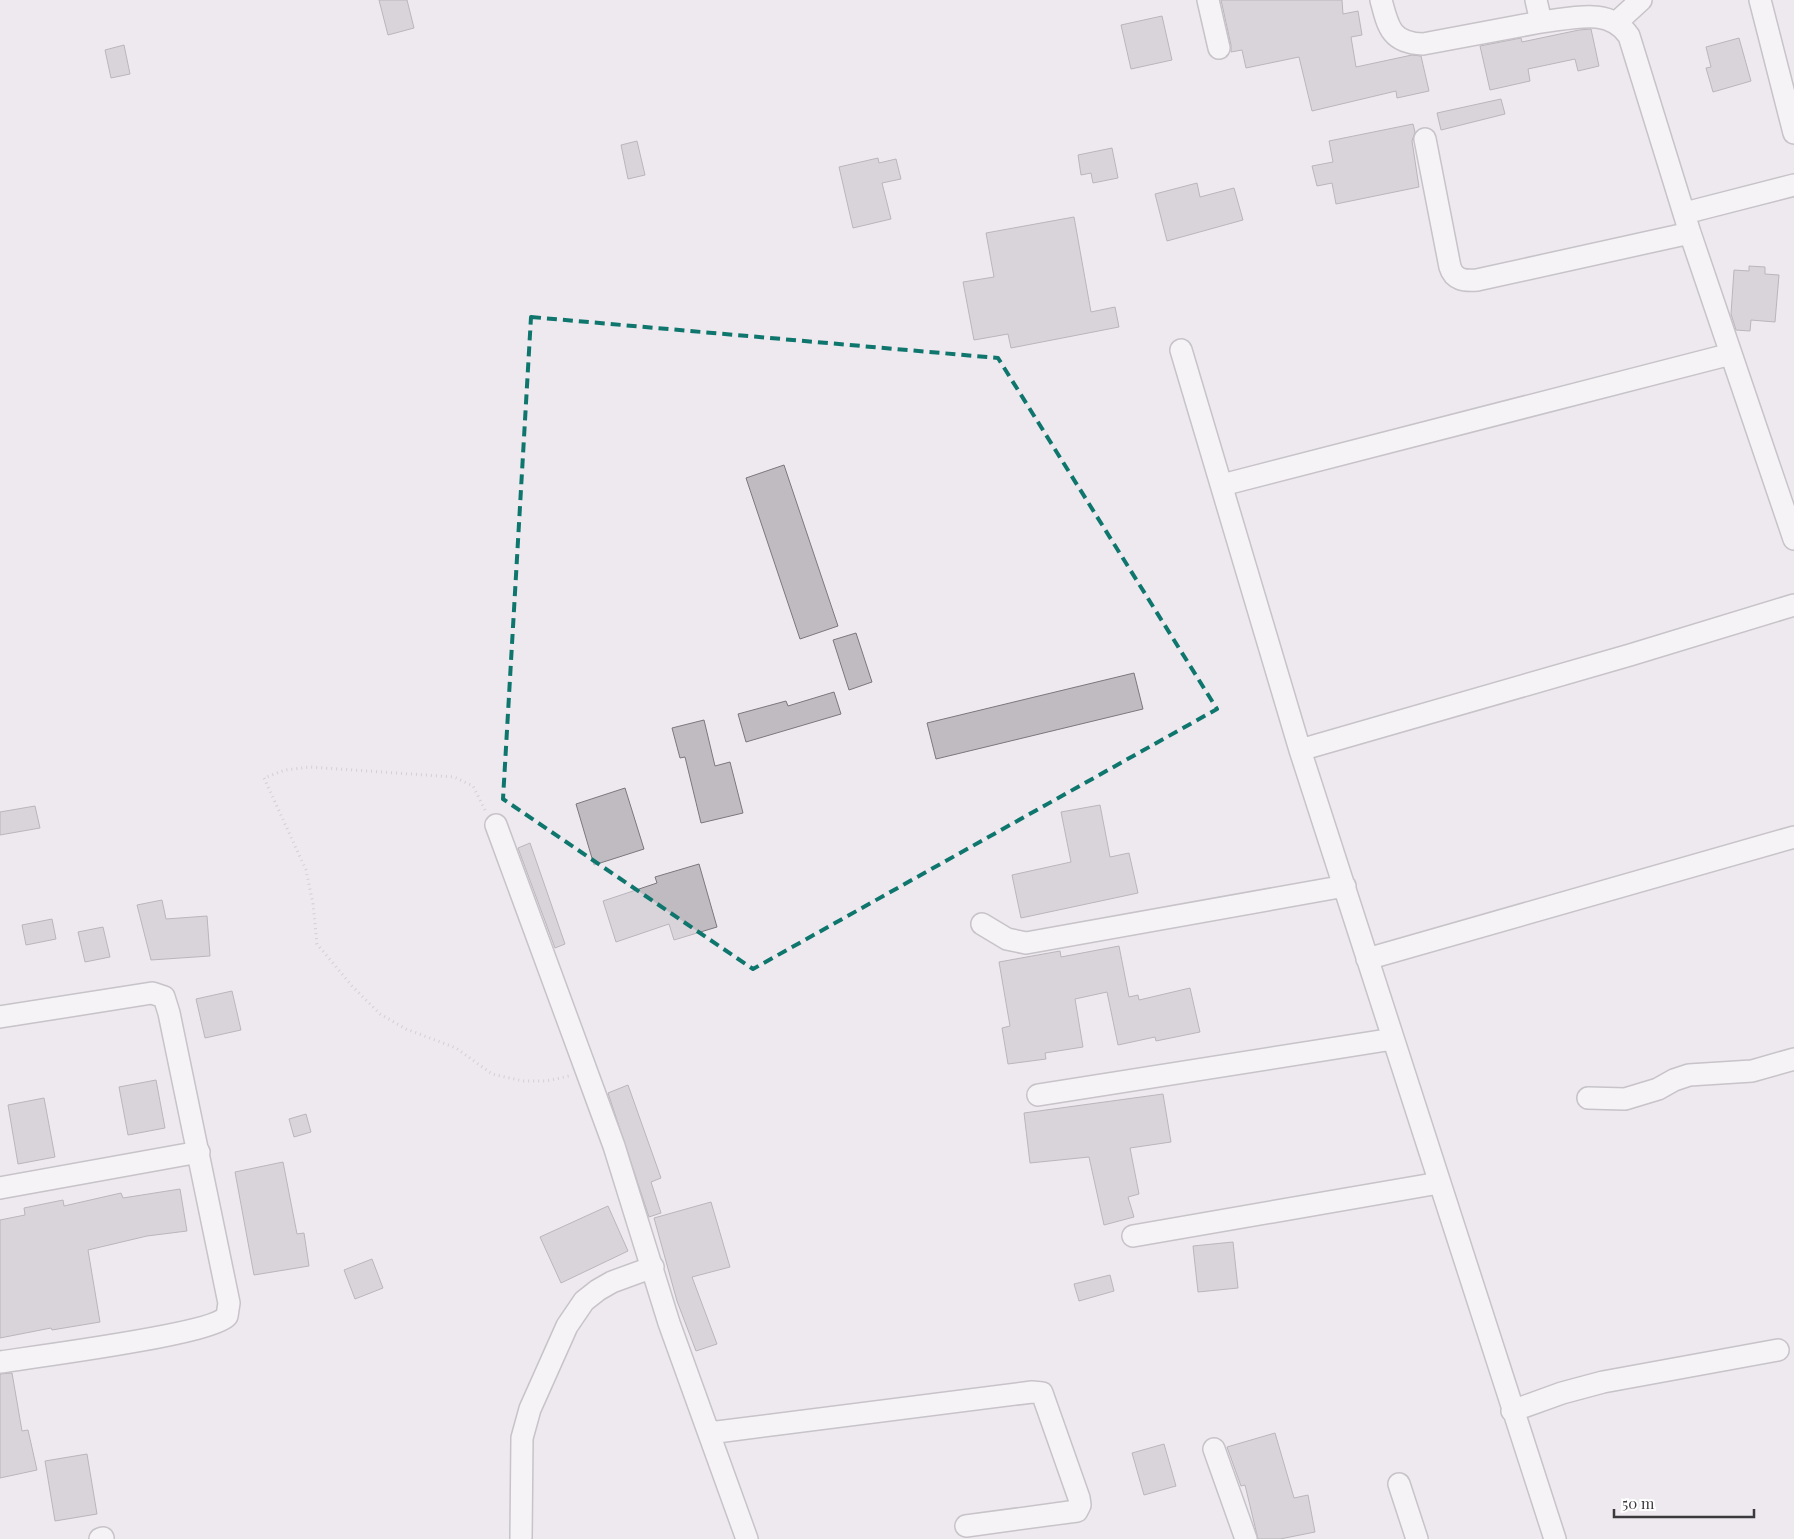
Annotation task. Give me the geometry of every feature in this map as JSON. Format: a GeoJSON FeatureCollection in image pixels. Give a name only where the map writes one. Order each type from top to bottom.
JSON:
{"type":"FeatureCollection","features":[{"type":"Feature","properties":{"kind":"street"},"geometry":{"type":"LineString","coordinates":[[1208,0],[1219,48]]}},
{"type":"Feature","properties":{"kind":"street"},"geometry":{"type":"LineString","coordinates":[[1381,0],[1391,31],[1401,40],[1409,43],[1424,44],[1541,22],[1590,17],[1610,19],[1617,22],[1629,36],[1731,354],[1794,538]]}},
{"type":"Feature","properties":{"kind":"street"},"geometry":{"type":"LineString","coordinates":[[1536,0],[1541,22]]}},
{"type":"Feature","properties":{"kind":"street"},"geometry":{"type":"LineString","coordinates":[[1617,22],[1641,0]]}},
{"type":"Feature","properties":{"kind":"street"},"geometry":{"type":"LineString","coordinates":[[1760,0],[1794,133]]}},
{"type":"Feature","properties":{"kind":"street"},"geometry":{"type":"LineString","coordinates":[[1425,139],[1450,267],[1455,277],[1461,280],[1477,280],[1688,223],[1794,185]]}},
{"type":"Feature","properties":{"kind":"street"},"geometry":{"type":"LineString","coordinates":[[1181,350],[1300,750],[1512,1411],[1555,1539]]}},
{"type":"Feature","properties":{"kind":"street"},"geometry":{"type":"LineString","coordinates":[[1222,485],[1731,354]]}},
{"type":"Feature","properties":{"kind":"street"},"geometry":{"type":"LineString","coordinates":[[1300,750],[1630,655],[1794,605]]}},
{"type":"Feature","properties":{"kind":"street"},"geometry":{"type":"LineString","coordinates":[[496,825],[614,1146],[669,1323],[747,1539]]}},
{"type":"Feature","properties":{"kind":"street"},"geometry":{"type":"LineString","coordinates":[[1368,958],[1794,837]]}},
{"type":"Feature","properties":{"kind":"street"},"geometry":{"type":"LineString","coordinates":[[982,924],[1007,940],[1026,943],[1345,886]]}},
{"type":"Feature","properties":{"kind":"street"},"geometry":{"type":"LineString","coordinates":[[0,1018],[152,993],[162,995],[170,1012],[228,1291],[229,1312],[224,1320],[212,1325],[153,1337],[0,1362]]}},
{"type":"Feature","properties":{"kind":"street"},"geometry":{"type":"LineString","coordinates":[[1038,1095],[1393,1039]]}},
{"type":"Feature","properties":{"kind":"street"},"geometry":{"type":"LineString","coordinates":[[1588,1098],[1624,1099],[1658,1089],[1674,1080],[1690,1075],[1752,1071],[1794,1058]]}},
{"type":"Feature","properties":{"kind":"street"},"geometry":{"type":"LineString","coordinates":[[0,1188],[199,1152]]}},
{"type":"Feature","properties":{"kind":"street"},"geometry":{"type":"LineString","coordinates":[[1133,1236],[1440,1183]]}},
{"type":"Feature","properties":{"kind":"street"},"geometry":{"type":"LineString","coordinates":[[521,1539],[522,1438],[530,1409],[567,1326],[584,1301],[598,1290],[612,1282],[653,1267]]}},
{"type":"Feature","properties":{"kind":"street"},"geometry":{"type":"LineString","coordinates":[[1512,1411],[1562,1393],[1603,1382],[1778,1350]]}},
{"type":"Feature","properties":{"kind":"street"},"geometry":{"type":"LineString","coordinates":[[709,1433],[1032,1392],[1042,1394],[1078,1498],[1080,1505],[1077,1511],[966,1526]]}},
{"type":"Feature","properties":{"kind":"street"},"geometry":{"type":"LineString","coordinates":[[1214,1449],[1246,1539]]}},
{"type":"Feature","properties":{"kind":"street"},"geometry":{"type":"LineString","coordinates":[[1399,1484],[1417,1539]]}},
{"type":"Feature","properties":{"kind":"path"},"geometry":{"type":"LineString","coordinates":[[496,825],[481,804],[473,786],[454,777],[310,767],[286,770],[264,778],[306,870],[313,904],[317,944],[352,986],[380,1014],[406,1029],[456,1048],[492,1074],[523,1081],[546,1081],[586,1072]]}},
{"type":"Feature","properties":{"kind":"highlighted area"},"geometry":{"type":"Polygon","coordinates":[[[531,317],[998,358],[1217,709],[753,969],[503,799],[531,317]]]}},
{"type":"Feature","properties":{"kind":"building"},"geometry":{"type":"Polygon","coordinates":[[[379,0],[407,0],[414,28],[388,35],[379,0]]]}},
{"type":"Feature","properties":{"kind":"building"},"geometry":{"type":"Polygon","coordinates":[[[1221,0],[1342,0],[1343,14],[1358,11],[1362,35],[1351,37],[1356,67],[1412,55],[1421,56],[1429,91],[1397,98],[1396,91],[1312,111],[1299,57],[1246,68],[1242,50],[1231,52],[1221,0]]]}},
{"type":"Feature","properties":{"kind":"building"},"geometry":{"type":"Polygon","coordinates":[[[1162,16],[1172,60],[1131,69],[1121,25],[1162,16]]]}},
{"type":"Feature","properties":{"kind":"building"},"geometry":{"type":"Polygon","coordinates":[[[1591,29],[1599,66],[1578,71],[1575,59],[1528,69],[1530,81],[1490,90],[1480,46],[1521,38],[1522,42],[1591,29]]]}},
{"type":"Feature","properties":{"kind":"building"},"geometry":{"type":"Polygon","coordinates":[[[1739,38],[1751,81],[1713,92],[1706,68],[1711,67],[1706,47],[1739,38]]]}},
{"type":"Feature","properties":{"kind":"building"},"geometry":{"type":"Polygon","coordinates":[[[124,45],[130,74],[111,78],[105,50],[124,45]]]}},
{"type":"Feature","properties":{"kind":"building"},"geometry":{"type":"Polygon","coordinates":[[[1501,99],[1505,114],[1441,130],[1437,113],[1501,99]]]}},
{"type":"Feature","properties":{"kind":"building"},"geometry":{"type":"Polygon","coordinates":[[[1413,124],[1415,132],[1412,141],[1419,187],[1336,204],[1332,183],[1317,186],[1312,166],[1333,162],[1329,141],[1413,124]]]}},
{"type":"Feature","properties":{"kind":"building"},"geometry":{"type":"Polygon","coordinates":[[[637,141],[645,175],[628,179],[621,145],[637,141]]]}},
{"type":"Feature","properties":{"kind":"building"},"geometry":{"type":"Polygon","coordinates":[[[1112,148],[1118,178],[1093,183],[1091,173],[1081,175],[1078,155],[1112,148]]]}},
{"type":"Feature","properties":{"kind":"building"},"geometry":{"type":"Polygon","coordinates":[[[878,158],[879,163],[896,159],[901,179],[882,183],[891,219],[853,228],[839,167],[878,158]]]}},
{"type":"Feature","properties":{"kind":"building"},"geometry":{"type":"Polygon","coordinates":[[[1197,183],[1200,197],[1234,188],[1243,220],[1167,241],[1155,194],[1197,183]]]}},
{"type":"Feature","properties":{"kind":"building"},"geometry":{"type":"Polygon","coordinates":[[[1074,217],[1091,312],[1115,307],[1119,327],[1011,348],[1008,334],[974,340],[963,282],[994,277],[986,233],[1074,217]]]}},
{"type":"Feature","properties":{"kind":"building"},"geometry":{"type":"Polygon","coordinates":[[[1749,266],[1765,267],[1765,274],[1779,275],[1775,322],[1751,320],[1750,331],[1736,330],[1731,314],[1734,270],[1749,271],[1749,266]]]}},
{"type":"Feature","properties":{"kind":"building"},"geometry":{"type":"Polygon","coordinates":[[[784,465],[838,626],[800,639],[746,478],[784,465]]]}},
{"type":"Feature","properties":{"kind":"building"},"geometry":{"type":"Polygon","coordinates":[[[856,633],[872,682],[849,690],[833,640],[856,633]]]}},
{"type":"Feature","properties":{"kind":"building"},"geometry":{"type":"Polygon","coordinates":[[[1134,673],[1143,709],[936,759],[927,723],[1134,673]]]}},
{"type":"Feature","properties":{"kind":"building"},"geometry":{"type":"Polygon","coordinates":[[[834,692],[841,714],[746,742],[738,714],[786,701],[788,706],[834,692]]]}},
{"type":"Feature","properties":{"kind":"building"},"geometry":{"type":"Polygon","coordinates":[[[704,720],[715,766],[730,762],[743,813],[701,823],[685,757],[680,758],[672,728],[704,720]]]}},
{"type":"Feature","properties":{"kind":"building"},"geometry":{"type":"Polygon","coordinates":[[[625,788],[644,849],[594,865],[576,804],[625,788]]]}},
{"type":"Feature","properties":{"kind":"building"},"geometry":{"type":"Polygon","coordinates":[[[1100,805],[1110,857],[1129,853],[1138,893],[1021,918],[1012,875],[1071,862],[1061,812],[1100,805]]]}},
{"type":"Feature","properties":{"kind":"building"},"geometry":{"type":"Polygon","coordinates":[[[35,806],[40,828],[0,835],[0,812],[35,806]]]}},
{"type":"Feature","properties":{"kind":"building"},"geometry":{"type":"Polygon","coordinates":[[[530,843],[565,944],[555,948],[518,848],[530,843]]]}},
{"type":"Feature","properties":{"kind":"building"},"geometry":{"type":"Polygon","coordinates":[[[699,864],[717,927],[674,940],[669,924],[616,942],[603,901],[657,883],[655,877],[699,864]]]}},
{"type":"Feature","properties":{"kind":"building"},"geometry":{"type":"Polygon","coordinates":[[[162,900],[166,919],[207,916],[210,956],[151,960],[137,905],[162,900]]]}},
{"type":"Feature","properties":{"kind":"building"},"geometry":{"type":"Polygon","coordinates":[[[52,919],[56,939],[26,945],[22,925],[52,919]]]}},
{"type":"Feature","properties":{"kind":"building"},"geometry":{"type":"Polygon","coordinates":[[[103,927],[110,957],[85,962],[78,932],[103,927]]]}},
{"type":"Feature","properties":{"kind":"building"},"geometry":{"type":"Polygon","coordinates":[[[1119,946],[1129,997],[1138,995],[1139,1000],[1190,988],[1200,1032],[1156,1041],[1155,1037],[1118,1045],[1107,992],[1075,999],[1083,1047],[1045,1053],[1046,1059],[1008,1064],[1002,1028],[1010,1026],[999,962],[1060,951],[1061,957],[1119,946]]]}},
{"type":"Feature","properties":{"kind":"building"},"geometry":{"type":"Polygon","coordinates":[[[232,991],[241,1030],[205,1038],[196,999],[232,991]]]}},
{"type":"Feature","properties":{"kind":"building"},"geometry":{"type":"Polygon","coordinates":[[[156,1080],[165,1128],[128,1135],[119,1087],[156,1080]]]}},
{"type":"Feature","properties":{"kind":"building"},"geometry":{"type":"Polygon","coordinates":[[[628,1085],[661,1178],[651,1182],[661,1213],[649,1217],[608,1093],[628,1085]]]}},
{"type":"Feature","properties":{"kind":"building"},"geometry":{"type":"Polygon","coordinates":[[[1163,1094],[1171,1142],[1130,1148],[1139,1194],[1128,1197],[1134,1217],[1104,1225],[1089,1157],[1030,1163],[1024,1113],[1163,1094]]]}},
{"type":"Feature","properties":{"kind":"building"},"geometry":{"type":"Polygon","coordinates":[[[44,1098],[55,1157],[18,1164],[8,1105],[44,1098]]]}},
{"type":"Feature","properties":{"kind":"building"},"geometry":{"type":"Polygon","coordinates":[[[306,1114],[311,1132],[294,1137],[289,1119],[306,1114]]]}},
{"type":"Feature","properties":{"kind":"building"},"geometry":{"type":"Polygon","coordinates":[[[283,1162],[297,1234],[304,1233],[309,1266],[254,1275],[235,1172],[283,1162]]]}},
{"type":"Feature","properties":{"kind":"building"},"geometry":{"type":"Polygon","coordinates":[[[180,1189],[187,1231],[147,1236],[88,1250],[100,1322],[52,1330],[51,1328],[0,1338],[0,1220],[25,1215],[24,1208],[63,1200],[64,1206],[121,1193],[123,1198],[180,1189]]]}},
{"type":"Feature","properties":{"kind":"building"},"geometry":{"type":"Polygon","coordinates":[[[711,1202],[730,1267],[692,1277],[717,1344],[696,1351],[677,1301],[654,1218],[711,1202]]]}},
{"type":"Feature","properties":{"kind":"building"},"geometry":{"type":"Polygon","coordinates":[[[608,1206],[628,1251],[561,1283],[540,1237],[608,1206]]]}},
{"type":"Feature","properties":{"kind":"building"},"geometry":{"type":"Polygon","coordinates":[[[1233,1242],[1238,1288],[1198,1292],[1193,1246],[1233,1242]]]}},
{"type":"Feature","properties":{"kind":"building"},"geometry":{"type":"Polygon","coordinates":[[[372,1259],[383,1288],[355,1299],[344,1270],[372,1259]]]}},
{"type":"Feature","properties":{"kind":"building"},"geometry":{"type":"Polygon","coordinates":[[[1110,1275],[1114,1291],[1079,1301],[1074,1284],[1110,1275]]]}},
{"type":"Feature","properties":{"kind":"building"},"geometry":{"type":"Polygon","coordinates":[[[12,1373],[22,1431],[28,1430],[37,1470],[0,1478],[0,1374],[12,1373]]]}},
{"type":"Feature","properties":{"kind":"building"},"geometry":{"type":"Polygon","coordinates":[[[1275,1433],[1294,1498],[1308,1495],[1315,1532],[1280,1539],[1258,1539],[1245,1485],[1241,1486],[1227,1447],[1275,1433]]]}},
{"type":"Feature","properties":{"kind":"building"},"geometry":{"type":"Polygon","coordinates":[[[1164,1444],[1176,1486],[1144,1495],[1132,1453],[1164,1444]]]}},
{"type":"Feature","properties":{"kind":"building"},"geometry":{"type":"Polygon","coordinates":[[[87,1454],[97,1514],[55,1521],[45,1461],[87,1454]]]}}]}
